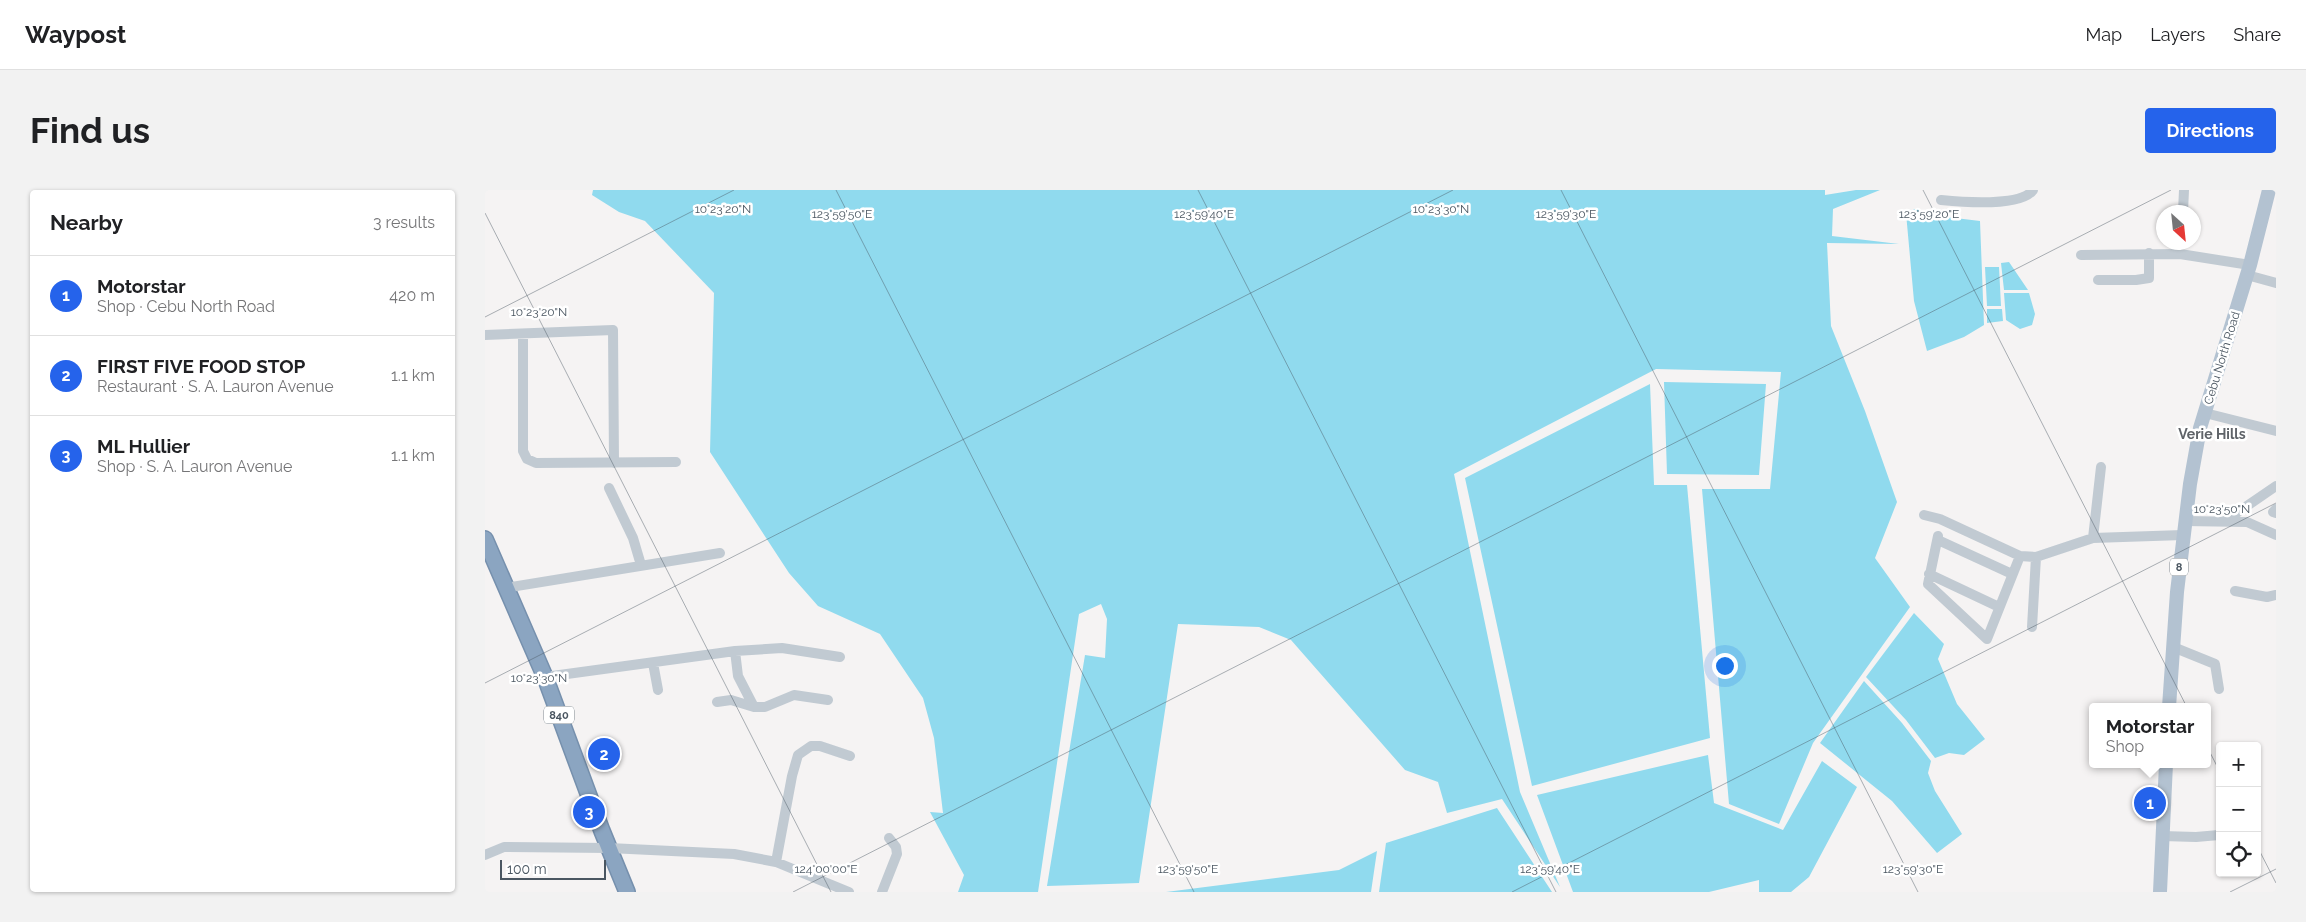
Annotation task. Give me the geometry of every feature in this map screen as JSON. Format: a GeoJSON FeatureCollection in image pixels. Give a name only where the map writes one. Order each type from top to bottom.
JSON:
{"type":"FeatureCollection","features":[{"type":"Feature","properties":{"kind":"highway","name":"840"},"geometry":{"type":"LineString","coordinates":[[485,539],[545,677],[627,892]]}},
{"type":"Feature","properties":{"kind":"main road","name":"Cebu North Road"},"geometry":{"type":"LineString","coordinates":[[2169,703],[2175,606],[2190,484],[2205,413],[2248,270],[2269,190]]}},
{"type":"Feature","properties":{"kind":"main road"},"geometry":{"type":"LineString","coordinates":[[2160,892],[2166,768]]}},
{"type":"Feature","properties":{"kind":"street"},"geometry":{"type":"LineString","coordinates":[[1941,200],[1980,203],[2023,197],[2033,190]]}},
{"type":"Feature","properties":{"kind":"street"},"geometry":{"type":"LineString","coordinates":[[2184,205],[2185,190]]}},
{"type":"Feature","properties":{"kind":"street"},"geometry":{"type":"LineString","coordinates":[[2098,280],[2149,278],[2149,253]]}},
{"type":"Feature","properties":{"kind":"street"},"geometry":{"type":"LineString","coordinates":[[2081,255],[2180,254],[2248,270],[2276,283]]}},
{"type":"Feature","properties":{"kind":"street"},"geometry":{"type":"LineString","coordinates":[[485,335],[613,330],[614,463]]}},
{"type":"Feature","properties":{"kind":"street"},"geometry":{"type":"LineString","coordinates":[[523,335],[523,451],[527,458],[536,463],[676,462]]}},
{"type":"Feature","properties":{"kind":"street"},"geometry":{"type":"LineString","coordinates":[[2205,413],[2276,431]]}},
{"type":"Feature","properties":{"kind":"street"},"geometry":{"type":"LineString","coordinates":[[2093,538],[2101,468]]}},
{"type":"Feature","properties":{"kind":"street"},"geometry":{"type":"LineString","coordinates":[[2223,523],[2276,486]]}},
{"type":"Feature","properties":{"kind":"street"},"geometry":{"type":"LineString","coordinates":[[609,488],[633,538],[641,565]]}},
{"type":"Feature","properties":{"kind":"street"},"geometry":{"type":"LineString","coordinates":[[2276,509],[2273,512],[2276,513]]}},
{"type":"Feature","properties":{"kind":"street"},"geometry":{"type":"LineString","coordinates":[[1924,515],[1940,519],[2019,556],[2036,557],[2093,538],[2223,523],[2247,522],[2276,535]]}},
{"type":"Feature","properties":{"kind":"street"},"geometry":{"type":"LineString","coordinates":[[2012,574],[1938,538],[1928,584],[1987,639],[2019,556]]}},
{"type":"Feature","properties":{"kind":"street"},"geometry":{"type":"LineString","coordinates":[[505,588],[720,553]]}},
{"type":"Feature","properties":{"kind":"street"},"geometry":{"type":"LineString","coordinates":[[2032,627],[2036,557]]}},
{"type":"Feature","properties":{"kind":"street"},"geometry":{"type":"LineString","coordinates":[[1929,574],[1999,606]]}},
{"type":"Feature","properties":{"kind":"street"},"geometry":{"type":"LineString","coordinates":[[2235,591],[2267,597],[2276,596]]}},
{"type":"Feature","properties":{"kind":"street"},"geometry":{"type":"LineString","coordinates":[[2173,647],[2215,664],[2219,689]]}},
{"type":"Feature","properties":{"kind":"street"},"geometry":{"type":"LineString","coordinates":[[545,677],[735,650],[783,648],[840,657]]}},
{"type":"Feature","properties":{"kind":"street"},"geometry":{"type":"LineString","coordinates":[[735,650],[738,676],[754,707]]}},
{"type":"Feature","properties":{"kind":"street"},"geometry":{"type":"LineString","coordinates":[[653,663],[658,690]]}},
{"type":"Feature","properties":{"kind":"street"},"geometry":{"type":"LineString","coordinates":[[717,702],[731,700],[754,707],[765,707],[794,695],[828,700]]}},
{"type":"Feature","properties":{"kind":"street"},"geometry":{"type":"LineString","coordinates":[[776,862],[798,755],[811,746],[820,746],[850,756]]}},
{"type":"Feature","properties":{"kind":"street"},"geometry":{"type":"LineString","coordinates":[[2162,836],[2216,835]]}},
{"type":"Feature","properties":{"kind":"street"},"geometry":{"type":"LineString","coordinates":[[882,892],[897,854],[896,847],[889,838]]}},
{"type":"Feature","properties":{"kind":"street"},"geometry":{"type":"LineString","coordinates":[[485,855],[504,847],[609,848],[734,854],[776,862],[849,892]]}},
{"type":"Feature","properties":{"kind":"water"},"geometry":{"type":"Polygon","coordinates":[[[593,190],[1825,190],[1825,195],[1856,190],[1880,190],[1833,209],[1832,236],[1899,244],[1827,243],[1831,326],[1865,411],[1897,502],[1875,558],[1910,607],[1813,743],[1779,824],[1729,804],[1702,489],[1770,489],[1781,372],[1656,369],[1454,474],[1520,792],[1560,887],[1502,799],[1447,813],[1438,782],[1405,770],[1291,640],[1259,627],[1178,624],[1139,883],[1047,886],[1085,655],[1105,658],[1107,619],[1101,604],[1079,614],[1038,892],[958,892],[964,875],[930,812],[943,813],[934,738],[923,698],[880,634],[818,606],[789,573],[710,452],[714,293],[645,221],[619,212],[592,195],[593,190]]]}},
{"type":"Feature","properties":{"kind":"water"},"geometry":{"type":"Polygon","coordinates":[[[1915,209],[1947,217],[1980,221],[1984,325],[1964,337],[1927,351],[1914,301],[1906,213],[1915,209]]]}},
{"type":"Feature","properties":{"kind":"water"},"geometry":{"type":"Polygon","coordinates":[[[2009,262],[2028,290],[2004,290],[2001,263],[2009,262]]]}},
{"type":"Feature","properties":{"kind":"water"},"geometry":{"type":"Polygon","coordinates":[[[1985,267],[1999,267],[2001,306],[1987,306],[1985,267]]]}},
{"type":"Feature","properties":{"kind":"water"},"geometry":{"type":"Polygon","coordinates":[[[2004,293],[2029,293],[2035,314],[2032,325],[2020,329],[2006,320],[2004,293]]]}},
{"type":"Feature","properties":{"kind":"water"},"geometry":{"type":"Polygon","coordinates":[[[1987,309],[2002,309],[2003,321],[1987,323],[1987,309]]]}},
{"type":"Feature","properties":{"kind":"water"},"geometry":{"type":"Polygon","coordinates":[[[1664,382],[1766,384],[1759,475],[1667,474],[1664,382]]]}},
{"type":"Feature","properties":{"kind":"water"},"geometry":{"type":"Polygon","coordinates":[[[1650,384],[1654,485],[1687,485],[1710,738],[1532,786],[1465,478],[1650,384]]]}},
{"type":"Feature","properties":{"kind":"water"},"geometry":{"type":"Polygon","coordinates":[[[1914,613],[1944,644],[1938,659],[1957,704],[1985,739],[1964,755],[1949,753],[1935,758],[1906,720],[1866,677],[1914,613]]]}},
{"type":"Feature","properties":{"kind":"water"},"geometry":{"type":"Polygon","coordinates":[[[1864,681],[1902,723],[1931,761],[1928,773],[1935,791],[1962,834],[1937,853],[1892,801],[1820,743],[1864,681]]]}},
{"type":"Feature","properties":{"kind":"water"},"geometry":{"type":"Polygon","coordinates":[[[1708,755],[1714,803],[1783,830],[1822,761],[1857,787],[1809,877],[1791,892],[1759,892],[1759,880],[1709,892],[1573,892],[1537,795],[1708,755]]]}},
{"type":"Feature","properties":{"kind":"water"},"geometry":{"type":"Polygon","coordinates":[[[1497,808],[1552,892],[1379,892],[1386,843],[1497,808]]]}},
{"type":"Feature","properties":{"kind":"water"},"geometry":{"type":"Polygon","coordinates":[[[1377,851],[1371,892],[1166,892],[1339,870],[1377,851]]]}},
{"type":"Feature","properties":{"kind":"place","name":"FIRST FIVE FOOD STOP"},"geometry":{"type":"Point","coordinates":[604,754]}},
{"type":"Feature","properties":{"kind":"place","name":"Motorstar"},"geometry":{"type":"Point","coordinates":[2150,803]}},
{"type":"Feature","properties":{"kind":"place","name":"ML Hullier"},"geometry":{"type":"Point","coordinates":[589,812]}},
{"type":"Feature","properties":{"kind":"district","name":"Verie Hills"},"geometry":{"type":"Point","coordinates":[2212,434]}}]}
